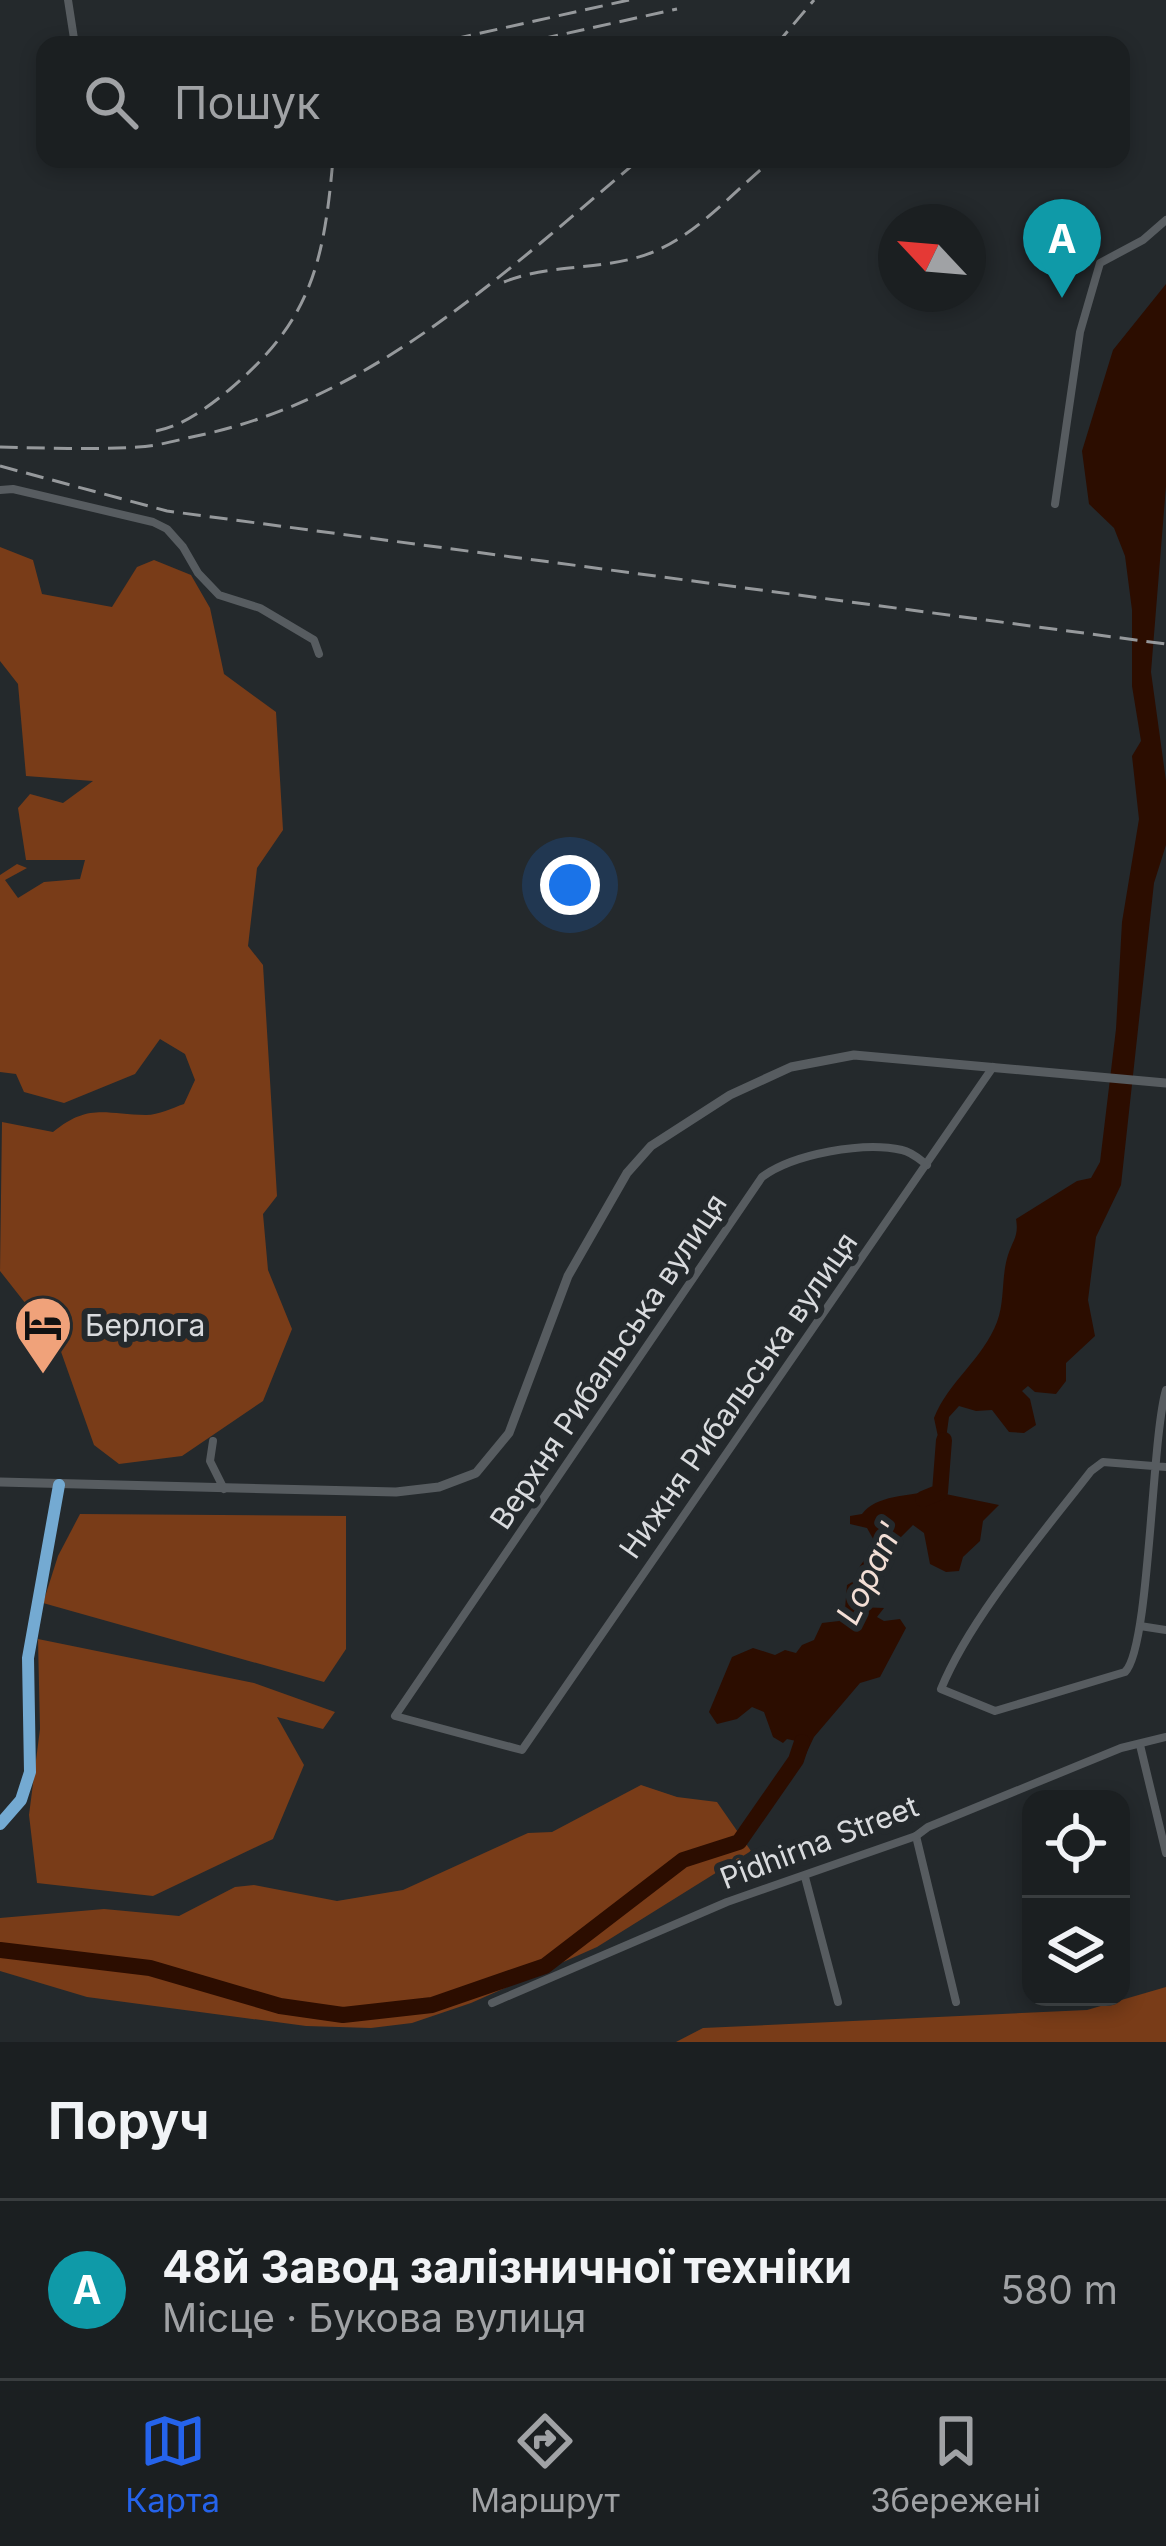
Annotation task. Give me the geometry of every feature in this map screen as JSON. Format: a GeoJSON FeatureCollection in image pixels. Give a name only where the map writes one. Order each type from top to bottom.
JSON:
{"type":"FeatureCollection","features":[{"type":"Feature","properties":{"kind":"highway"},"geometry":{"type":"LineString","coordinates":[[0,1824],[21,1800],[30,1772],[28,1658],[58,1485]]}},
{"type":"Feature","properties":{"kind":"street"},"geometry":{"type":"LineString","coordinates":[[68,0],[74,36]]}},
{"type":"Feature","properties":{"kind":"street"},"geometry":{"type":"LineString","coordinates":[[1055,504],[1080,332],[1100,263],[1138,243],[1166,220]]}},
{"type":"Feature","properties":{"kind":"street"},"geometry":{"type":"LineString","coordinates":[[0,490],[13,489],[167,529],[219,595],[260,608],[314,640],[319,654]]}},
{"type":"Feature","properties":{"kind":"street"},"geometry":{"type":"LineString","coordinates":[[0,1482],[395,1492],[439,1487],[476,1473],[508,1433],[568,1276],[604,1208],[651,1145],[730,1095],[791,1067],[854,1055],[1166,1083]]}},
{"type":"Feature","properties":{"kind":"street","name":"Нижня Рибальська вулиця"},"geometry":{"type":"LineString","coordinates":[[522,1750],[993,1067]]}},
{"type":"Feature","properties":{"kind":"street","name":"Верхня Рибальська вулиця"},"geometry":{"type":"LineString","coordinates":[[522,1750],[395,1716],[762,1177],[824,1152],[901,1149],[927,1165]]}},
{"type":"Feature","properties":{"kind":"street"},"geometry":{"type":"LineString","coordinates":[[1166,1390],[1154,1465],[1133,1664],[1125,1672],[995,1711],[941,1689],[952,1664],[1020,1564],[1091,1472],[1103,1462],[1154,1465],[1166,1467]]}},
{"type":"Feature","properties":{"kind":"street"},"geometry":{"type":"LineString","coordinates":[[213,1441],[210,1461],[225,1490]]}},
{"type":"Feature","properties":{"kind":"street"},"geometry":{"type":"LineString","coordinates":[[1140,1627],[1166,1630]]}},
{"type":"Feature","properties":{"kind":"street","name":"Pidhirna Street"},"geometry":{"type":"LineString","coordinates":[[492,2003],[727,1902],[916,1835],[1121,1748],[1166,1737]]}},
{"type":"Feature","properties":{"kind":"street"},"geometry":{"type":"LineString","coordinates":[[1140,1745],[1166,1853]]}},
{"type":"Feature","properties":{"kind":"street"},"geometry":{"type":"LineString","coordinates":[[1030,1786],[1031,1790]]}},
{"type":"Feature","properties":{"kind":"street"},"geometry":{"type":"LineString","coordinates":[[916,1835],[956,2002]]}},
{"type":"Feature","properties":{"kind":"street"},"geometry":{"type":"LineString","coordinates":[[805,1877],[838,2002]]}},
{"type":"Feature","properties":{"kind":"shaded area"},"geometry":{"type":"Polygon","coordinates":[[[0,547],[33,560],[42,594],[112,607],[137,567],[154,560],[191,575],[210,608],[224,674],[276,712],[283,830],[257,868],[248,946],[263,965],[277,1196],[263,1214],[268,1270],[292,1329],[263,1401],[182,1456],[119,1464],[94,1445],[59,1346],[0,1271],[2,1122],[53,1132],[77,1117],[97,1112],[156,1114],[184,1104],[195,1080],[185,1054],[160,1039],[135,1074],[64,1103],[24,1092],[16,1074],[0,1072],[0,875],[17,864],[27,868],[5,880],[18,898],[44,882],[80,879],[85,860],[26,860],[18,808],[30,794],[63,803],[93,781],[26,776],[18,684],[0,661],[0,547]]]}},
{"type":"Feature","properties":{"kind":"shaded area"},"geometry":{"type":"Polygon","coordinates":[[[80,1514],[346,1516],[346,1649],[324,1682],[43,1603],[58,1556],[80,1514]]]}},
{"type":"Feature","properties":{"kind":"shaded area"},"geometry":{"type":"Polygon","coordinates":[[[38,1639],[254,1683],[335,1712],[323,1729],[277,1717],[304,1765],[273,1839],[153,1896],[37,1883],[29,1815],[40,1729],[38,1639]]]}},
{"type":"Feature","properties":{"kind":"shaded area"},"geometry":{"type":"Polygon","coordinates":[[[641,1785],[677,1797],[717,1802],[751,1851],[597,1947],[471,2003],[412,2023],[371,2028],[306,2026],[87,1997],[0,1971],[0,1918],[104,1909],[179,1916],[235,1887],[254,1885],[337,1901],[403,1890],[528,1833],[552,1832],[641,1785]]]}},
{"type":"Feature","properties":{"kind":"shaded area"},"geometry":{"type":"Polygon","coordinates":[[[1166,1987],[1166,2042],[676,2042],[703,2028],[1087,2010],[1130,2006],[1130,1997],[1166,1987]]]}},
{"type":"Feature","properties":{"kind":"water"},"geometry":{"type":"Polygon","coordinates":[[[1166,284],[1166,486],[1151,672],[1166,781],[1166,845],[1154,883],[1121,1185],[1096,1237],[1088,1300],[1095,1336],[1066,1363],[1066,1381],[1056,1394],[1035,1392],[1028,1386],[1022,1391],[1030,1399],[1036,1425],[1024,1433],[1009,1432],[992,1410],[959,1406],[949,1417],[943,1460],[934,1418],[997,1322],[1016,1219],[1077,1181],[1091,1178],[1100,1162],[1116,1029],[1122,922],[1139,819],[1132,756],[1141,741],[1132,686],[1132,610],[1125,556],[1114,528],[1089,504],[1082,451],[1113,350],[1166,284]]]}},
{"type":"Feature","properties":{"kind":"water"},"geometry":{"type":"Polygon","coordinates":[[[931,1491],[999,1505],[983,1521],[980,1541],[963,1557],[959,1571],[946,1572],[930,1564],[924,1533],[913,1525],[901,1537],[881,1581],[868,1588],[858,1607],[884,1608],[877,1617],[900,1619],[906,1628],[880,1677],[860,1683],[814,1737],[805,1756],[796,1760],[796,1741],[783,1743],[773,1737],[764,1712],[752,1707],[737,1719],[717,1724],[709,1712],[732,1657],[753,1648],[775,1655],[785,1650],[796,1653],[814,1640],[822,1623],[839,1621],[847,1585],[856,1580],[876,1544],[867,1528],[850,1524],[850,1516],[884,1500],[931,1491]]]}},
{"type":"Feature","properties":{"kind":"waterway","name":"Lopan'"},"geometry":{"type":"LineString","coordinates":[[923,1499],[940,1492],[944,1440]]}},
{"type":"Feature","properties":{"kind":"waterway","name":"Lopan'"},"geometry":{"type":"LineString","coordinates":[[0,1950],[150,1968],[280,2006],[343,2015],[432,2005],[545,1966],[683,1860],[739,1842],[796,1760],[802,1742]]}},
{"type":"Feature","properties":{"kind":"railway"},"geometry":{"type":"LineString","coordinates":[[467,36],[629,0]]}},
{"type":"Feature","properties":{"kind":"railway"},"geometry":{"type":"LineString","coordinates":[[784,36],[814,0]]}},
{"type":"Feature","properties":{"kind":"railway"},"geometry":{"type":"LineString","coordinates":[[555,36],[677,9]]}},
{"type":"Feature","properties":{"kind":"railway"},"geometry":{"type":"LineString","coordinates":[[156,431],[185,420],[229,390],[257,365],[296,314],[318,260],[332,168]]}},
{"type":"Feature","properties":{"kind":"railway"},"geometry":{"type":"LineString","coordinates":[[0,447],[154,445],[265,417],[325,391],[436,324],[629,168]]}},
{"type":"Feature","properties":{"kind":"railway"},"geometry":{"type":"LineString","coordinates":[[504,282],[654,252],[705,219],[763,168]]}},
{"type":"Feature","properties":{"kind":"railway"},"geometry":{"type":"LineString","coordinates":[[0,466],[167,511],[1166,644]]}},
{"type":"Feature","properties":{"kind":"place","name":"48й Завод залізничної техніки"},"geometry":{"type":"Point","coordinates":[1062,298]}},
{"type":"Feature","properties":{"kind":"place","name":"Берлога"},"geometry":{"type":"Point","coordinates":[43,1376]}}]}
